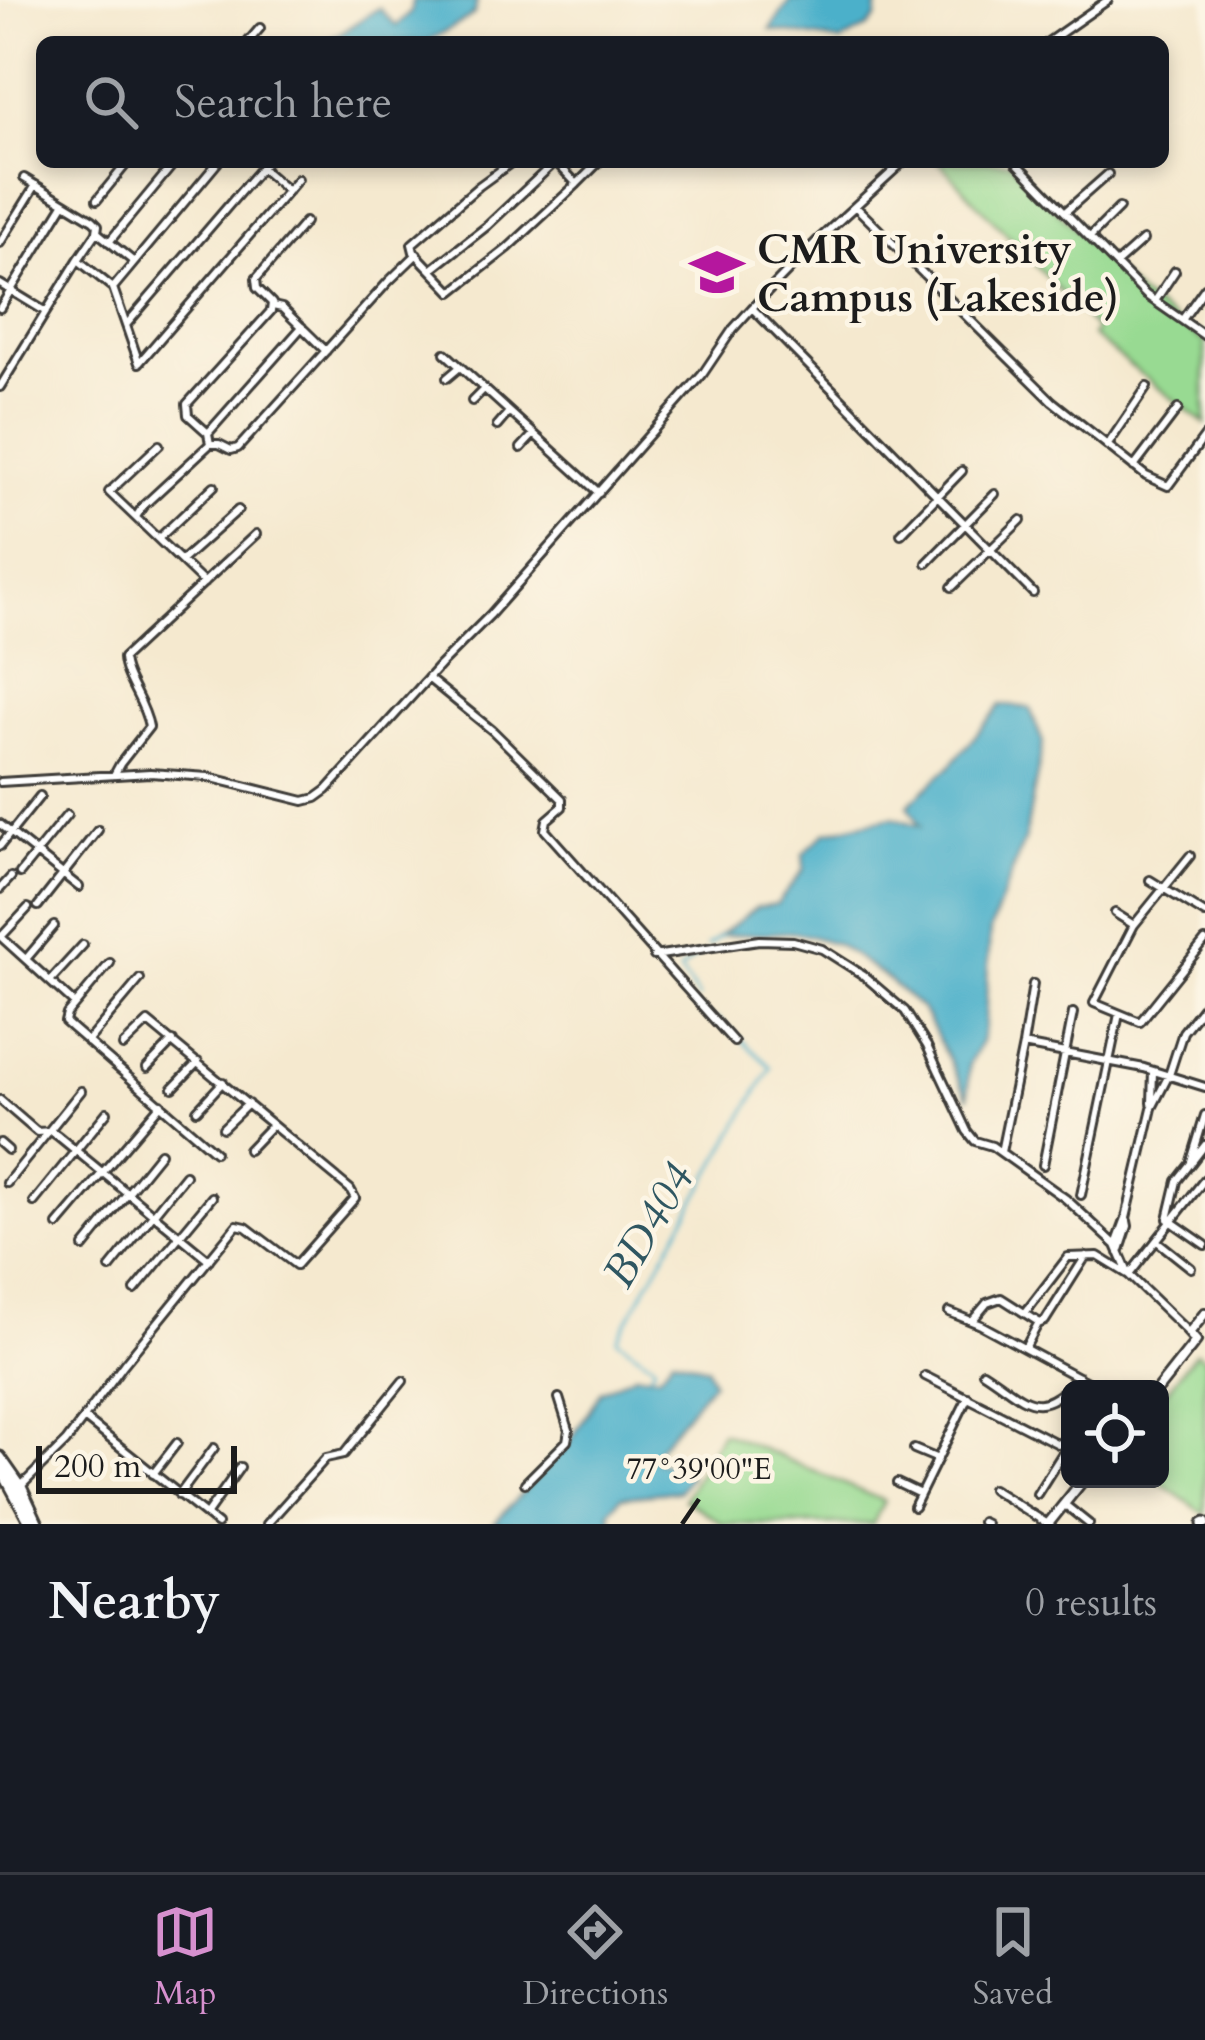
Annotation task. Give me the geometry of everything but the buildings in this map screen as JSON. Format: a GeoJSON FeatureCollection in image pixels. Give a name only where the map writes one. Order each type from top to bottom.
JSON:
{"type":"FeatureCollection","features":[{"type":"Feature","properties":{"kind":"main road"},"geometry":{"type":"LineString","coordinates":[[0,1457],[34,1521]]}},
{"type":"Feature","properties":{"kind":"main road"},"geometry":{"type":"LineString","coordinates":[[0,1467],[18,1489]]}},
{"type":"Feature","properties":{"kind":"street"},"geometry":{"type":"LineString","coordinates":[[1057,36],[1108,0]]}},
{"type":"Feature","properties":{"kind":"street"},"geometry":{"type":"LineString","coordinates":[[253,36],[260,28]]}},
{"type":"Feature","properties":{"kind":"street"},"geometry":{"type":"LineString","coordinates":[[97,200],[123,168]]}},
{"type":"Feature","properties":{"kind":"street"},"geometry":{"type":"LineString","coordinates":[[109,242],[170,168]]}},
{"type":"Feature","properties":{"kind":"street"},"geometry":{"type":"LineString","coordinates":[[113,288],[213,168]]}},
{"type":"Feature","properties":{"kind":"street"},"geometry":{"type":"LineString","coordinates":[[126,325],[260,168]]}},
{"type":"Feature","properties":{"kind":"street"},"geometry":{"type":"LineString","coordinates":[[266,168],[288,191]]}},
{"type":"Feature","properties":{"kind":"street"},"geometry":{"type":"LineString","coordinates":[[504,168],[412,244],[452,292],[508,248],[593,168]]}},
{"type":"Feature","properties":{"kind":"street"},"geometry":{"type":"LineString","coordinates":[[431,270],[550,168]]}},
{"type":"Feature","properties":{"kind":"street"},"geometry":{"type":"LineString","coordinates":[[562,168],[577,184]]}},
{"type":"Feature","properties":{"kind":"street"},"geometry":{"type":"LineString","coordinates":[[0,782],[150,773],[208,777],[311,800],[345,772],[490,615],[702,375],[752,308],[896,168]]}},
{"type":"Feature","properties":{"kind":"street"},"geometry":{"type":"LineString","coordinates":[[1022,168],[1155,301],[1205,336]]}},
{"type":"Feature","properties":{"kind":"street"},"geometry":{"type":"LineString","coordinates":[[1065,212],[1108,174]]}},
{"type":"Feature","properties":{"kind":"street"},"geometry":{"type":"LineString","coordinates":[[0,387],[98,232],[94,220],[24,178]]}},
{"type":"Feature","properties":{"kind":"street"},"geometry":{"type":"LineString","coordinates":[[78,260],[113,288],[139,363],[298,179]]}},
{"type":"Feature","properties":{"kind":"street"},"geometry":{"type":"LineString","coordinates":[[0,242],[36,185]]}},
{"type":"Feature","properties":{"kind":"street"},"geometry":{"type":"LineString","coordinates":[[0,308],[65,203]]}},
{"type":"Feature","properties":{"kind":"street"},"geometry":{"type":"LineString","coordinates":[[855,206],[1052,401],[1146,476],[1168,486],[1205,436]]}},
{"type":"Feature","properties":{"kind":"street"},"geometry":{"type":"LineString","coordinates":[[1090,237],[1120,208]]}},
{"type":"Feature","properties":{"kind":"street"},"geometry":{"type":"LineString","coordinates":[[305,222],[255,282],[273,306],[282,308],[326,351]]}},
{"type":"Feature","properties":{"kind":"street"},"geometry":{"type":"LineString","coordinates":[[98,232],[134,262]]}},
{"type":"Feature","properties":{"kind":"street"},"geometry":{"type":"LineString","coordinates":[[1116,264],[1143,240]]}},
{"type":"Feature","properties":{"kind":"street"},"geometry":{"type":"LineString","coordinates":[[135,518],[210,444],[238,448],[417,254]]}},
{"type":"Feature","properties":{"kind":"street"},"geometry":{"type":"LineString","coordinates":[[1155,301],[1175,272]]}},
{"type":"Feature","properties":{"kind":"street"},"geometry":{"type":"LineString","coordinates":[[0,284],[46,312]]}},
{"type":"Feature","properties":{"kind":"street"},"geometry":{"type":"LineString","coordinates":[[1182,320],[1205,289]]}},
{"type":"Feature","properties":{"kind":"street"},"geometry":{"type":"LineString","coordinates":[[210,444],[208,433],[188,415],[187,404],[273,306]]}},
{"type":"Feature","properties":{"kind":"street"},"geometry":{"type":"LineString","coordinates":[[752,308],[1033,592]]}},
{"type":"Feature","properties":{"kind":"street"},"geometry":{"type":"LineString","coordinates":[[208,433],[302,328]]}},
{"type":"Feature","properties":{"kind":"street"},"geometry":{"type":"LineString","coordinates":[[445,353],[599,493]]}},
{"type":"Feature","properties":{"kind":"street"},"geometry":{"type":"LineString","coordinates":[[447,378],[460,367]]}},
{"type":"Feature","properties":{"kind":"street"},"geometry":{"type":"LineString","coordinates":[[1107,446],[1147,387]]}},
{"type":"Feature","properties":{"kind":"street"},"geometry":{"type":"LineString","coordinates":[[472,401],[484,389]]}},
{"type":"Feature","properties":{"kind":"street"},"geometry":{"type":"LineString","coordinates":[[1134,467],[1178,409]]}},
{"type":"Feature","properties":{"kind":"street"},"geometry":{"type":"LineString","coordinates":[[496,426],[509,412]]}},
{"type":"Feature","properties":{"kind":"street"},"geometry":{"type":"LineString","coordinates":[[521,448],[533,435]]}},
{"type":"Feature","properties":{"kind":"street"},"geometry":{"type":"LineString","coordinates":[[159,445],[109,492],[204,583]]}},
{"type":"Feature","properties":{"kind":"street"},"geometry":{"type":"LineString","coordinates":[[901,535],[962,471]]}},
{"type":"Feature","properties":{"kind":"street"},"geometry":{"type":"LineString","coordinates":[[158,539],[214,486]]}},
{"type":"Feature","properties":{"kind":"street"},"geometry":{"type":"LineString","coordinates":[[927,563],[995,494]]}},
{"type":"Feature","properties":{"kind":"street"},"geometry":{"type":"LineString","coordinates":[[181,561],[238,510]]}},
{"type":"Feature","properties":{"kind":"street"},"geometry":{"type":"LineString","coordinates":[[952,587],[1022,520]]}},
{"type":"Feature","properties":{"kind":"street"},"geometry":{"type":"LineString","coordinates":[[114,775],[149,728],[123,658],[256,534]]}},
{"type":"Feature","properties":{"kind":"street"},"geometry":{"type":"LineString","coordinates":[[428,678],[493,730],[562,799],[562,807],[547,820],[544,830],[734,1042]]}},
{"type":"Feature","properties":{"kind":"street"},"geometry":{"type":"LineString","coordinates":[[0,846],[40,796]]}},
{"type":"Feature","properties":{"kind":"street"},"geometry":{"type":"LineString","coordinates":[[20,873],[68,815]]}},
{"type":"Feature","properties":{"kind":"street"},"geometry":{"type":"LineString","coordinates":[[0,824],[79,887]]}},
{"type":"Feature","properties":{"kind":"street"},"geometry":{"type":"LineString","coordinates":[[38,906],[98,830]]}},
{"type":"Feature","properties":{"kind":"street"},"geometry":{"type":"LineString","coordinates":[[1190,856],[1134,925],[1094,1003],[1141,1022],[1205,941]]}},
{"type":"Feature","properties":{"kind":"street"},"geometry":{"type":"LineString","coordinates":[[0,889],[11,877]]}},
{"type":"Feature","properties":{"kind":"street"},"geometry":{"type":"LineString","coordinates":[[1150,880],[1204,911]]}},
{"type":"Feature","properties":{"kind":"street"},"geometry":{"type":"LineString","coordinates":[[28,908],[1,936],[75,1004]]}},
{"type":"Feature","properties":{"kind":"street"},"geometry":{"type":"LineString","coordinates":[[1114,913],[1134,925]]}},
{"type":"Feature","properties":{"kind":"street"},"geometry":{"type":"LineString","coordinates":[[26,959],[54,926]]}},
{"type":"Feature","properties":{"kind":"street"},"geometry":{"type":"LineString","coordinates":[[654,956],[758,940],[794,941],[822,949],[862,975],[905,1011],[975,1141],[992,1146],[1066,1199],[1118,1249],[1129,1275]]}},
{"type":"Feature","properties":{"kind":"street"},"geometry":{"type":"LineString","coordinates":[[50,981],[83,945]]}},
{"type":"Feature","properties":{"kind":"street"},"geometry":{"type":"LineString","coordinates":[[110,963],[65,1022],[215,1152]]}},
{"type":"Feature","properties":{"kind":"street"},"geometry":{"type":"LineString","coordinates":[[87,1042],[140,979]]}},
{"type":"Feature","properties":{"kind":"street"},"geometry":{"type":"LineString","coordinates":[[1001,1152],[1033,984]]}},
{"type":"Feature","properties":{"kind":"street"},"geometry":{"type":"LineString","coordinates":[[1152,1108],[1183,1032],[1205,1004]]}},
{"type":"Feature","properties":{"kind":"street"},"geometry":{"type":"LineString","coordinates":[[1043,1165],[1073,1013]]}},
{"type":"Feature","properties":{"kind":"street"},"geometry":{"type":"LineString","coordinates":[[1081,1195],[1119,1014]]}},
{"type":"Feature","properties":{"kind":"street"},"geometry":{"type":"LineString","coordinates":[[18,1489],[65,1442],[240,1224],[296,1265],[355,1198],[350,1189],[148,1022],[123,1046]]}},
{"type":"Feature","properties":{"kind":"street"},"geometry":{"type":"LineString","coordinates":[[147,1068],[172,1041]]}},
{"type":"Feature","properties":{"kind":"street"},"geometry":{"type":"LineString","coordinates":[[1024,1045],[1153,1071],[1205,1088]]}},
{"type":"Feature","properties":{"kind":"street"},"geometry":{"type":"LineString","coordinates":[[173,1088],[198,1062]]}},
{"type":"Feature","properties":{"kind":"street"},"geometry":{"type":"LineString","coordinates":[[1118,1249],[1128,1226],[1152,1108],[1153,1071]]}},
{"type":"Feature","properties":{"kind":"street"},"geometry":{"type":"LineString","coordinates":[[197,1110],[223,1082]]}},
{"type":"Feature","properties":{"kind":"street"},"geometry":{"type":"LineString","coordinates":[[7,1183],[81,1091]]}},
{"type":"Feature","properties":{"kind":"street"},"geometry":{"type":"LineString","coordinates":[[0,1100],[37,1132],[48,1131],[76,1150],[209,1260]]}},
{"type":"Feature","properties":{"kind":"street"},"geometry":{"type":"LineString","coordinates":[[58,1225],[160,1104]]}},
{"type":"Feature","properties":{"kind":"street"},"geometry":{"type":"LineString","coordinates":[[223,1128],[248,1104]]}},
{"type":"Feature","properties":{"kind":"street"},"geometry":{"type":"LineString","coordinates":[[34,1202],[106,1112]]}},
{"type":"Feature","properties":{"kind":"street"},"geometry":{"type":"LineString","coordinates":[[1190,1165],[1205,1115]]}},
{"type":"Feature","properties":{"kind":"street"},"geometry":{"type":"LineString","coordinates":[[248,1150],[272,1125]]}},
{"type":"Feature","properties":{"kind":"street"},"geometry":{"type":"LineString","coordinates":[[0,1143],[8,1150]]}},
{"type":"Feature","properties":{"kind":"street"},"geometry":{"type":"LineString","coordinates":[[1170,1221],[1174,1188],[1205,1145]]}},
{"type":"Feature","properties":{"kind":"street"},"geometry":{"type":"LineString","coordinates":[[84,1247],[160,1153]]}},
{"type":"Feature","properties":{"kind":"street"},"geometry":{"type":"LineString","coordinates":[[110,1268],[185,1175]]}},
{"type":"Feature","properties":{"kind":"street"},"geometry":{"type":"LineString","coordinates":[[1129,1275],[1205,1179]]}},
{"type":"Feature","properties":{"kind":"street"},"geometry":{"type":"LineString","coordinates":[[136,1290],[212,1197]]}},
{"type":"Feature","properties":{"kind":"street"},"geometry":{"type":"LineString","coordinates":[[1170,1221],[1205,1245]]}},
{"type":"Feature","properties":{"kind":"street"},"geometry":{"type":"LineString","coordinates":[[1156,1241],[1191,1268]]}},
{"type":"Feature","properties":{"kind":"street"},"geometry":{"type":"LineString","coordinates":[[972,1321],[987,1303],[1001,1298],[1040,1323],[1046,1322],[1086,1256]]}},
{"type":"Feature","properties":{"kind":"street"},"geometry":{"type":"LineString","coordinates":[[1025,1313],[1069,1257],[1098,1256],[1129,1275],[1205,1348]]}},
{"type":"Feature","properties":{"kind":"street"},"geometry":{"type":"LineString","coordinates":[[949,1312],[1084,1380]]}},
{"type":"Feature","properties":{"kind":"street"},"geometry":{"type":"LineString","coordinates":[[1164,1380],[1205,1313]]}},
{"type":"Feature","properties":{"kind":"street"},"geometry":{"type":"LineString","coordinates":[[1025,1348],[1040,1323]]}},
{"type":"Feature","properties":{"kind":"street"},"geometry":{"type":"LineString","coordinates":[[983,1372],[1037,1404],[1059,1397],[1079,1377]]}},
{"type":"Feature","properties":{"kind":"street"},"geometry":{"type":"LineString","coordinates":[[925,1376],[1061,1445]]}},
{"type":"Feature","properties":{"kind":"street"},"geometry":{"type":"LineString","coordinates":[[267,1524],[326,1458],[344,1454],[403,1381]]}},
{"type":"Feature","properties":{"kind":"street"},"geometry":{"type":"LineString","coordinates":[[914,1507],[968,1397]]}},
{"type":"Feature","properties":{"kind":"street"},"geometry":{"type":"LineString","coordinates":[[525,1483],[567,1441],[569,1430],[559,1398]]}},
{"type":"Feature","properties":{"kind":"street"},"geometry":{"type":"LineString","coordinates":[[84,1418],[217,1524]]}},
{"type":"Feature","properties":{"kind":"street"},"geometry":{"type":"LineString","coordinates":[[153,1474],[177,1443]]}},
{"type":"Feature","properties":{"kind":"street"},"geometry":{"type":"LineString","coordinates":[[179,1495],[214,1448]]}},
{"type":"Feature","properties":{"kind":"street"},"geometry":{"type":"LineString","coordinates":[[914,1449],[938,1460]]}},
{"type":"Feature","properties":{"kind":"street"},"geometry":{"type":"LineString","coordinates":[[1036,1494],[1061,1459]]}},
{"type":"Feature","properties":{"kind":"street"},"geometry":{"type":"LineString","coordinates":[[206,1515],[240,1467]]}},
{"type":"Feature","properties":{"kind":"street"},"geometry":{"type":"LineString","coordinates":[[897,1483],[920,1494]]}},
{"type":"Feature","properties":{"kind":"street"},"geometry":{"type":"LineString","coordinates":[[992,1489],[1048,1524],[1077,1488]]}},
{"type":"Feature","properties":{"kind":"street"},"geometry":{"type":"LineString","coordinates":[[1064,1504],[1089,1524]]}},
{"type":"Feature","properties":{"kind":"green space"},"geometry":{"type":"Polygon","coordinates":[[[945,168],[1016,168],[1138,294],[1205,342],[1205,424],[1092,336],[1096,330],[945,168]]]}},
{"type":"Feature","properties":{"kind":"green space"},"geometry":{"type":"Polygon","coordinates":[[[1196,1352],[1205,1359],[1205,1514],[1168,1488],[1169,1387],[1196,1352]]]}},
{"type":"Feature","properties":{"kind":"green space"},"geometry":{"type":"Polygon","coordinates":[[[721,1432],[884,1501],[873,1524],[723,1524],[684,1499],[721,1432]]]}},
{"type":"Feature","properties":{"kind":"water"},"geometry":{"type":"Polygon","coordinates":[[[413,0],[477,0],[475,13],[437,36],[335,36],[379,8],[396,26],[411,12],[413,0]]]}},
{"type":"Feature","properties":{"kind":"water"},"geometry":{"type":"Polygon","coordinates":[[[790,0],[878,0],[876,19],[852,36],[770,30],[790,0]]]}},
{"type":"Feature","properties":{"kind":"water"},"geometry":{"type":"Polygon","coordinates":[[[1001,705],[1030,708],[1043,743],[1025,838],[990,930],[985,1023],[969,1064],[968,1098],[923,1010],[837,944],[795,932],[719,936],[757,907],[777,904],[804,869],[803,854],[826,832],[893,817],[920,826],[908,805],[950,766],[1001,705]]]}},
{"type":"Feature","properties":{"kind":"water"},"geometry":{"type":"Polygon","coordinates":[[[673,1357],[707,1367],[712,1382],[650,1458],[690,1475],[679,1491],[621,1497],[610,1511],[613,1524],[493,1524],[569,1443],[601,1391],[635,1374],[659,1375],[673,1357]]]}},
{"type":"Feature","properties":{"kind":"waterway","name":"BD404"},"geometry":{"type":"LineString","coordinates":[[707,946],[722,935]]}},
{"type":"Feature","properties":{"kind":"waterway","name":"BD404"},"geometry":{"type":"LineString","coordinates":[[698,955],[680,971],[699,998]]}},
{"type":"Feature","properties":{"kind":"waterway","name":"BD404"},"geometry":{"type":"LineString","coordinates":[[650,1373],[655,1365],[617,1339],[771,1067],[717,1018]]}},
{"type":"Feature","properties":{"kind":"place","name":"CMR University Campus (Lakeside)"},"geometry":{"type":"Point","coordinates":[717,272]}}]}
